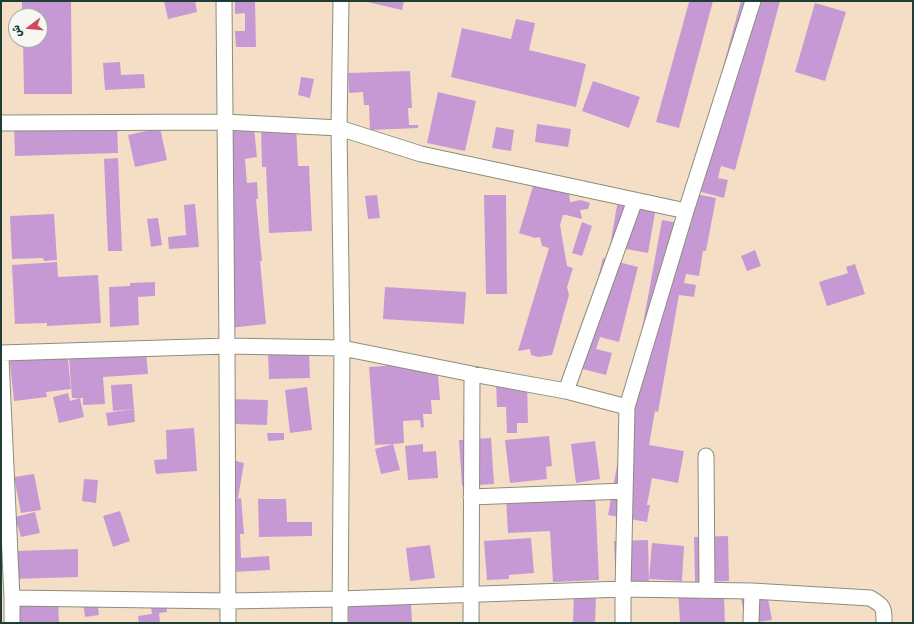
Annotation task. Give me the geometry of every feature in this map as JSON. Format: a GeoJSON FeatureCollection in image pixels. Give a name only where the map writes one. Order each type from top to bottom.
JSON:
{"type":"FeatureCollection","features":[{"type":"Feature","properties":{"kind":"street"},"geometry":{"type":"LineString","coordinates":[[224,1],[228,623]]}},
{"type":"Feature","properties":{"kind":"street"},"geometry":{"type":"LineString","coordinates":[[340,1],[342,348],[340,623]]}},
{"type":"Feature","properties":{"kind":"street"},"geometry":{"type":"LineString","coordinates":[[623,623],[627,407],[686,212],[753,1]]}},
{"type":"Feature","properties":{"kind":"street"},"geometry":{"type":"LineString","coordinates":[[1,123],[225,122],[340,128],[421,154],[686,212]]}},
{"type":"Feature","properties":{"kind":"street"},"geometry":{"type":"LineString","coordinates":[[566,391],[634,200]]}},
{"type":"Feature","properties":{"kind":"street"},"geometry":{"type":"LineString","coordinates":[[1,353],[227,346],[342,348],[566,391],[627,407]]}},
{"type":"Feature","properties":{"kind":"street"},"geometry":{"type":"LineString","coordinates":[[1,359],[12,623]]}},
{"type":"Feature","properties":{"kind":"street"},"geometry":{"type":"LineString","coordinates":[[471,623],[472,374]]}},
{"type":"Feature","properties":{"kind":"street"},"geometry":{"type":"LineString","coordinates":[[706,456],[707,590]]}},
{"type":"Feature","properties":{"kind":"street"},"geometry":{"type":"LineString","coordinates":[[471,497],[625,491]]}},
{"type":"Feature","properties":{"kind":"street"},"geometry":{"type":"LineString","coordinates":[[12,598],[228,601],[340,599],[623,589],[752,591],[870,598],[880,603],[883,608],[884,623]]}},
{"type":"Feature","properties":{"kind":"street"},"geometry":{"type":"LineString","coordinates":[[751,623],[752,591]]}},
{"type":"Feature","properties":{"kind":"building"},"geometry":{"type":"Polygon","coordinates":[[[22,1],[71,1],[72,94],[24,94],[23,48],[48,48],[48,8],[22,8],[22,1]]]}},
{"type":"Feature","properties":{"kind":"building"},"geometry":{"type":"Polygon","coordinates":[[[164,1],[195,1],[197,12],[168,19],[164,1]]]}},
{"type":"Feature","properties":{"kind":"building"},"geometry":{"type":"Polygon","coordinates":[[[235,1],[255,1],[256,47],[236,47],[235,31],[245,31],[245,13],[235,14],[235,1]]]}},
{"type":"Feature","properties":{"kind":"building"},"geometry":{"type":"Polygon","coordinates":[[[363,1],[404,1],[402,10],[363,1]]]}},
{"type":"Feature","properties":{"kind":"building"},"geometry":{"type":"Polygon","coordinates":[[[685,1],[713,1],[679,128],[656,122],[689,2],[685,1]]]}},
{"type":"Feature","properties":{"kind":"building"},"geometry":{"type":"Polygon","coordinates":[[[741,1],[780,1],[735,170],[721,166],[718,178],[728,180],[724,198],[690,189],[741,1]]]}},
{"type":"Feature","properties":{"kind":"building"},"geometry":{"type":"Polygon","coordinates":[[[815,3],[846,12],[825,81],[795,72],[815,3]]]}},
{"type":"Feature","properties":{"kind":"building"},"geometry":{"type":"Polygon","coordinates":[[[516,19],[535,23],[529,50],[586,64],[576,107],[451,77],[462,28],[511,39],[516,19]]]}},
{"type":"Feature","properties":{"kind":"building"},"geometry":{"type":"Polygon","coordinates":[[[120,62],[121,75],[144,74],[145,88],[105,90],[103,63],[120,62]]]}},
{"type":"Feature","properties":{"kind":"building"},"geometry":{"type":"Polygon","coordinates":[[[410,71],[412,108],[408,108],[409,125],[418,125],[418,128],[370,130],[369,105],[364,105],[363,92],[349,93],[348,73],[410,71]]]}},
{"type":"Feature","properties":{"kind":"building"},"geometry":{"type":"Polygon","coordinates":[[[301,77],[314,79],[310,98],[298,95],[301,77]]]}},
{"type":"Feature","properties":{"kind":"building"},"geometry":{"type":"Polygon","coordinates":[[[593,81],[640,97],[629,128],[582,111],[593,81]]]}},
{"type":"Feature","properties":{"kind":"building"},"geometry":{"type":"Polygon","coordinates":[[[438,92],[476,101],[465,151],[427,143],[438,92]]]}},
{"type":"Feature","properties":{"kind":"building"},"geometry":{"type":"Polygon","coordinates":[[[253,119],[257,157],[245,159],[247,183],[257,182],[258,199],[256,199],[266,324],[229,328],[218,222],[232,221],[220,123],[253,119]]]}},
{"type":"Feature","properties":{"kind":"building"},"geometry":{"type":"Polygon","coordinates":[[[117,122],[118,153],[15,156],[14,125],[117,122]]]}},
{"type":"Feature","properties":{"kind":"building"},"geometry":{"type":"Polygon","coordinates":[[[537,124],[571,129],[568,147],[535,142],[537,124]]]}},
{"type":"Feature","properties":{"kind":"building"},"geometry":{"type":"Polygon","coordinates":[[[296,125],[298,166],[309,166],[312,231],[269,233],[266,167],[262,167],[261,126],[296,125]]]}},
{"type":"Feature","properties":{"kind":"building"},"geometry":{"type":"Polygon","coordinates":[[[496,127],[514,130],[511,151],[492,148],[496,127]]]}},
{"type":"Feature","properties":{"kind":"building"},"geometry":{"type":"Polygon","coordinates":[[[160,128],[167,160],[135,167],[128,135],[160,128]]]}},
{"type":"Feature","properties":{"kind":"building"},"geometry":{"type":"Polygon","coordinates":[[[118,158],[122,251],[108,251],[104,159],[118,158]]]}},
{"type":"Feature","properties":{"kind":"building"},"geometry":{"type":"Polygon","coordinates":[[[534,183],[569,192],[570,202],[581,200],[590,203],[588,209],[580,210],[582,219],[563,215],[560,225],[567,266],[573,268],[567,287],[569,295],[552,355],[538,357],[531,355],[530,349],[518,351],[549,248],[542,246],[540,237],[535,238],[519,233],[534,183]]]}},
{"type":"Feature","properties":{"kind":"building"},"geometry":{"type":"Polygon","coordinates":[[[619,194],[657,201],[648,253],[610,246],[619,194]]]}},
{"type":"Feature","properties":{"kind":"building"},"geometry":{"type":"Polygon","coordinates":[[[696,194],[716,198],[706,251],[703,251],[699,276],[686,274],[684,283],[696,285],[694,297],[679,295],[658,412],[655,411],[649,445],[684,451],[678,483],[652,478],[647,505],[650,505],[647,522],[608,515],[662,220],[691,225],[696,194]]]}},
{"type":"Feature","properties":{"kind":"building"},"geometry":{"type":"Polygon","coordinates":[[[377,195],[380,218],[368,219],[365,196],[377,195]]]}},
{"type":"Feature","properties":{"kind":"building"},"geometry":{"type":"Polygon","coordinates":[[[484,195],[506,195],[507,294],[486,294],[484,195]]]}},
{"type":"Feature","properties":{"kind":"building"},"geometry":{"type":"Polygon","coordinates":[[[195,204],[199,247],[169,249],[168,237],[186,235],[184,205],[195,204]]]}},
{"type":"Feature","properties":{"kind":"building"},"geometry":{"type":"Polygon","coordinates":[[[54,214],[57,260],[44,261],[43,258],[12,259],[10,216],[54,214]]]}},
{"type":"Feature","properties":{"kind":"building"},"geometry":{"type":"Polygon","coordinates":[[[158,218],[162,245],[151,247],[147,219],[158,218]]]}},
{"type":"Feature","properties":{"kind":"building"},"geometry":{"type":"Polygon","coordinates":[[[582,222],[592,226],[582,256],[572,253],[582,222]]]}},
{"type":"Feature","properties":{"kind":"building"},"geometry":{"type":"Polygon","coordinates":[[[755,250],[761,266],[747,271],[741,256],[755,250]]]}},
{"type":"Feature","properties":{"kind":"building"},"geometry":{"type":"Polygon","coordinates":[[[603,258],[638,267],[619,342],[600,337],[596,349],[612,353],[606,375],[575,367],[584,317],[588,318],[603,258]]]}},
{"type":"Feature","properties":{"kind":"building"},"geometry":{"type":"Polygon","coordinates":[[[57,262],[58,277],[98,275],[101,323],[47,326],[47,323],[15,324],[12,265],[57,262]]]}},
{"type":"Feature","properties":{"kind":"building"},"geometry":{"type":"Polygon","coordinates":[[[855,264],[865,294],[827,306],[819,282],[848,273],[846,267],[855,264]]]}},
{"type":"Feature","properties":{"kind":"building"},"geometry":{"type":"Polygon","coordinates":[[[155,282],[155,296],[138,297],[139,325],[110,327],[109,287],[130,286],[130,283],[155,282]]]}},
{"type":"Feature","properties":{"kind":"building"},"geometry":{"type":"Polygon","coordinates":[[[385,287],[466,292],[464,324],[383,319],[385,287]]]}},
{"type":"Feature","properties":{"kind":"building"},"geometry":{"type":"Polygon","coordinates":[[[67,350],[71,389],[46,392],[47,397],[14,401],[9,355],[67,350]]]}},
{"type":"Feature","properties":{"kind":"building"},"geometry":{"type":"Polygon","coordinates":[[[146,351],[148,374],[103,377],[105,404],[83,405],[83,398],[72,398],[69,357],[146,351]]]}},
{"type":"Feature","properties":{"kind":"building"},"geometry":{"type":"Polygon","coordinates":[[[309,353],[310,378],[269,379],[268,354],[309,353]]]}},
{"type":"Feature","properties":{"kind":"building"},"geometry":{"type":"Polygon","coordinates":[[[437,362],[440,400],[431,400],[432,414],[423,414],[424,427],[421,428],[420,420],[403,421],[404,443],[375,445],[369,367],[437,362]]]}},
{"type":"Feature","properties":{"kind":"building"},"geometry":{"type":"Polygon","coordinates":[[[527,381],[528,423],[517,423],[517,433],[507,433],[506,407],[497,407],[496,382],[527,381]]]}},
{"type":"Feature","properties":{"kind":"building"},"geometry":{"type":"Polygon","coordinates":[[[132,384],[134,409],[113,411],[111,385],[132,384]]]}},
{"type":"Feature","properties":{"kind":"building"},"geometry":{"type":"Polygon","coordinates":[[[307,387],[312,430],[290,433],[285,390],[307,387]]]}},
{"type":"Feature","properties":{"kind":"building"},"geometry":{"type":"Polygon","coordinates":[[[68,393],[70,401],[80,398],[84,417],[59,423],[53,397],[68,393]]]}},
{"type":"Feature","properties":{"kind":"building"},"geometry":{"type":"Polygon","coordinates":[[[226,399],[268,400],[267,425],[234,424],[226,399]]]}},
{"type":"Feature","properties":{"kind":"building"},"geometry":{"type":"Polygon","coordinates":[[[134,409],[135,422],[108,426],[106,413],[134,409]]]}},
{"type":"Feature","properties":{"kind":"building"},"geometry":{"type":"Polygon","coordinates":[[[194,428],[197,471],[156,474],[154,460],[167,459],[166,430],[194,428]]]}},
{"type":"Feature","properties":{"kind":"building"},"geometry":{"type":"Polygon","coordinates":[[[267,433],[284,433],[284,440],[268,441],[267,433]]]}},
{"type":"Feature","properties":{"kind":"building"},"geometry":{"type":"Polygon","coordinates":[[[549,436],[552,466],[546,467],[547,479],[510,483],[505,440],[549,436]]]}},
{"type":"Feature","properties":{"kind":"building"},"geometry":{"type":"Polygon","coordinates":[[[491,438],[494,484],[462,486],[459,440],[491,438]]]}},
{"type":"Feature","properties":{"kind":"building"},"geometry":{"type":"Polygon","coordinates":[[[595,441],[600,479],[576,483],[571,444],[595,441]]]}},
{"type":"Feature","properties":{"kind":"building"},"geometry":{"type":"Polygon","coordinates":[[[393,444],[400,470],[381,474],[375,449],[393,444]]]}},
{"type":"Feature","properties":{"kind":"building"},"geometry":{"type":"Polygon","coordinates":[[[423,444],[423,452],[436,451],[438,478],[408,480],[405,446],[423,444]]]}},
{"type":"Feature","properties":{"kind":"building"},"geometry":{"type":"Polygon","coordinates":[[[232,460],[244,463],[238,498],[226,496],[232,460]]]}},
{"type":"Feature","properties":{"kind":"building"},"geometry":{"type":"Polygon","coordinates":[[[34,474],[41,510],[21,513],[14,477],[34,474]]]}},
{"type":"Feature","properties":{"kind":"building"},"geometry":{"type":"Polygon","coordinates":[[[84,479],[98,480],[96,503],[82,501],[84,479]]]}},
{"type":"Feature","properties":{"kind":"building"},"geometry":{"type":"Polygon","coordinates":[[[595,493],[599,580],[553,582],[550,531],[508,533],[506,498],[595,493]]]}},
{"type":"Feature","properties":{"kind":"building"},"geometry":{"type":"Polygon","coordinates":[[[241,498],[244,534],[240,534],[241,558],[269,556],[270,570],[232,572],[227,499],[241,498]]]}},
{"type":"Feature","properties":{"kind":"building"},"geometry":{"type":"Polygon","coordinates":[[[258,499],[286,499],[287,522],[312,522],[312,536],[259,537],[258,499]]]}},
{"type":"Feature","properties":{"kind":"building"},"geometry":{"type":"Polygon","coordinates":[[[120,511],[130,541],[113,547],[103,516],[120,511]]]}},
{"type":"Feature","properties":{"kind":"building"},"geometry":{"type":"Polygon","coordinates":[[[35,512],[40,533],[21,537],[15,517],[35,512]]]}},
{"type":"Feature","properties":{"kind":"building"},"geometry":{"type":"Polygon","coordinates":[[[728,536],[729,581],[695,582],[694,537],[728,536]]]}},
{"type":"Feature","properties":{"kind":"building"},"geometry":{"type":"Polygon","coordinates":[[[531,538],[534,573],[509,575],[509,579],[487,580],[484,541],[531,538]]]}},
{"type":"Feature","properties":{"kind":"building"},"geometry":{"type":"Polygon","coordinates":[[[648,540],[649,585],[616,586],[614,541],[648,540]]]}},
{"type":"Feature","properties":{"kind":"building"},"geometry":{"type":"Polygon","coordinates":[[[652,543],[684,546],[682,581],[649,579],[652,543]]]}},
{"type":"Feature","properties":{"kind":"building"},"geometry":{"type":"Polygon","coordinates":[[[430,545],[435,578],[410,581],[406,548],[430,545]]]}},
{"type":"Feature","properties":{"kind":"building"},"geometry":{"type":"Polygon","coordinates":[[[78,549],[78,577],[13,579],[13,551],[78,549]]]}},
{"type":"Feature","properties":{"kind":"building"},"geometry":{"type":"Polygon","coordinates":[[[699,588],[699,599],[724,598],[725,623],[680,623],[678,589],[699,588]]]}},
{"type":"Feature","properties":{"kind":"building"},"geometry":{"type":"Polygon","coordinates":[[[574,593],[596,594],[595,623],[573,623],[574,593]]]}},
{"type":"Feature","properties":{"kind":"building"},"geometry":{"type":"Polygon","coordinates":[[[767,593],[772,620],[746,623],[741,598],[767,593]]]}},
{"type":"Feature","properties":{"kind":"building"},"geometry":{"type":"Polygon","coordinates":[[[165,597],[167,612],[159,613],[160,623],[139,623],[138,616],[152,614],[150,599],[165,597]]]}},
{"type":"Feature","properties":{"kind":"building"},"geometry":{"type":"Polygon","coordinates":[[[97,599],[99,615],[85,617],[83,601],[97,599]]]}},
{"type":"Feature","properties":{"kind":"building"},"geometry":{"type":"Polygon","coordinates":[[[58,601],[59,623],[13,623],[12,602],[58,601]]]}},
{"type":"Feature","properties":{"kind":"building"},"geometry":{"type":"Polygon","coordinates":[[[411,603],[412,623],[349,623],[348,605],[411,603]]]}}]}
